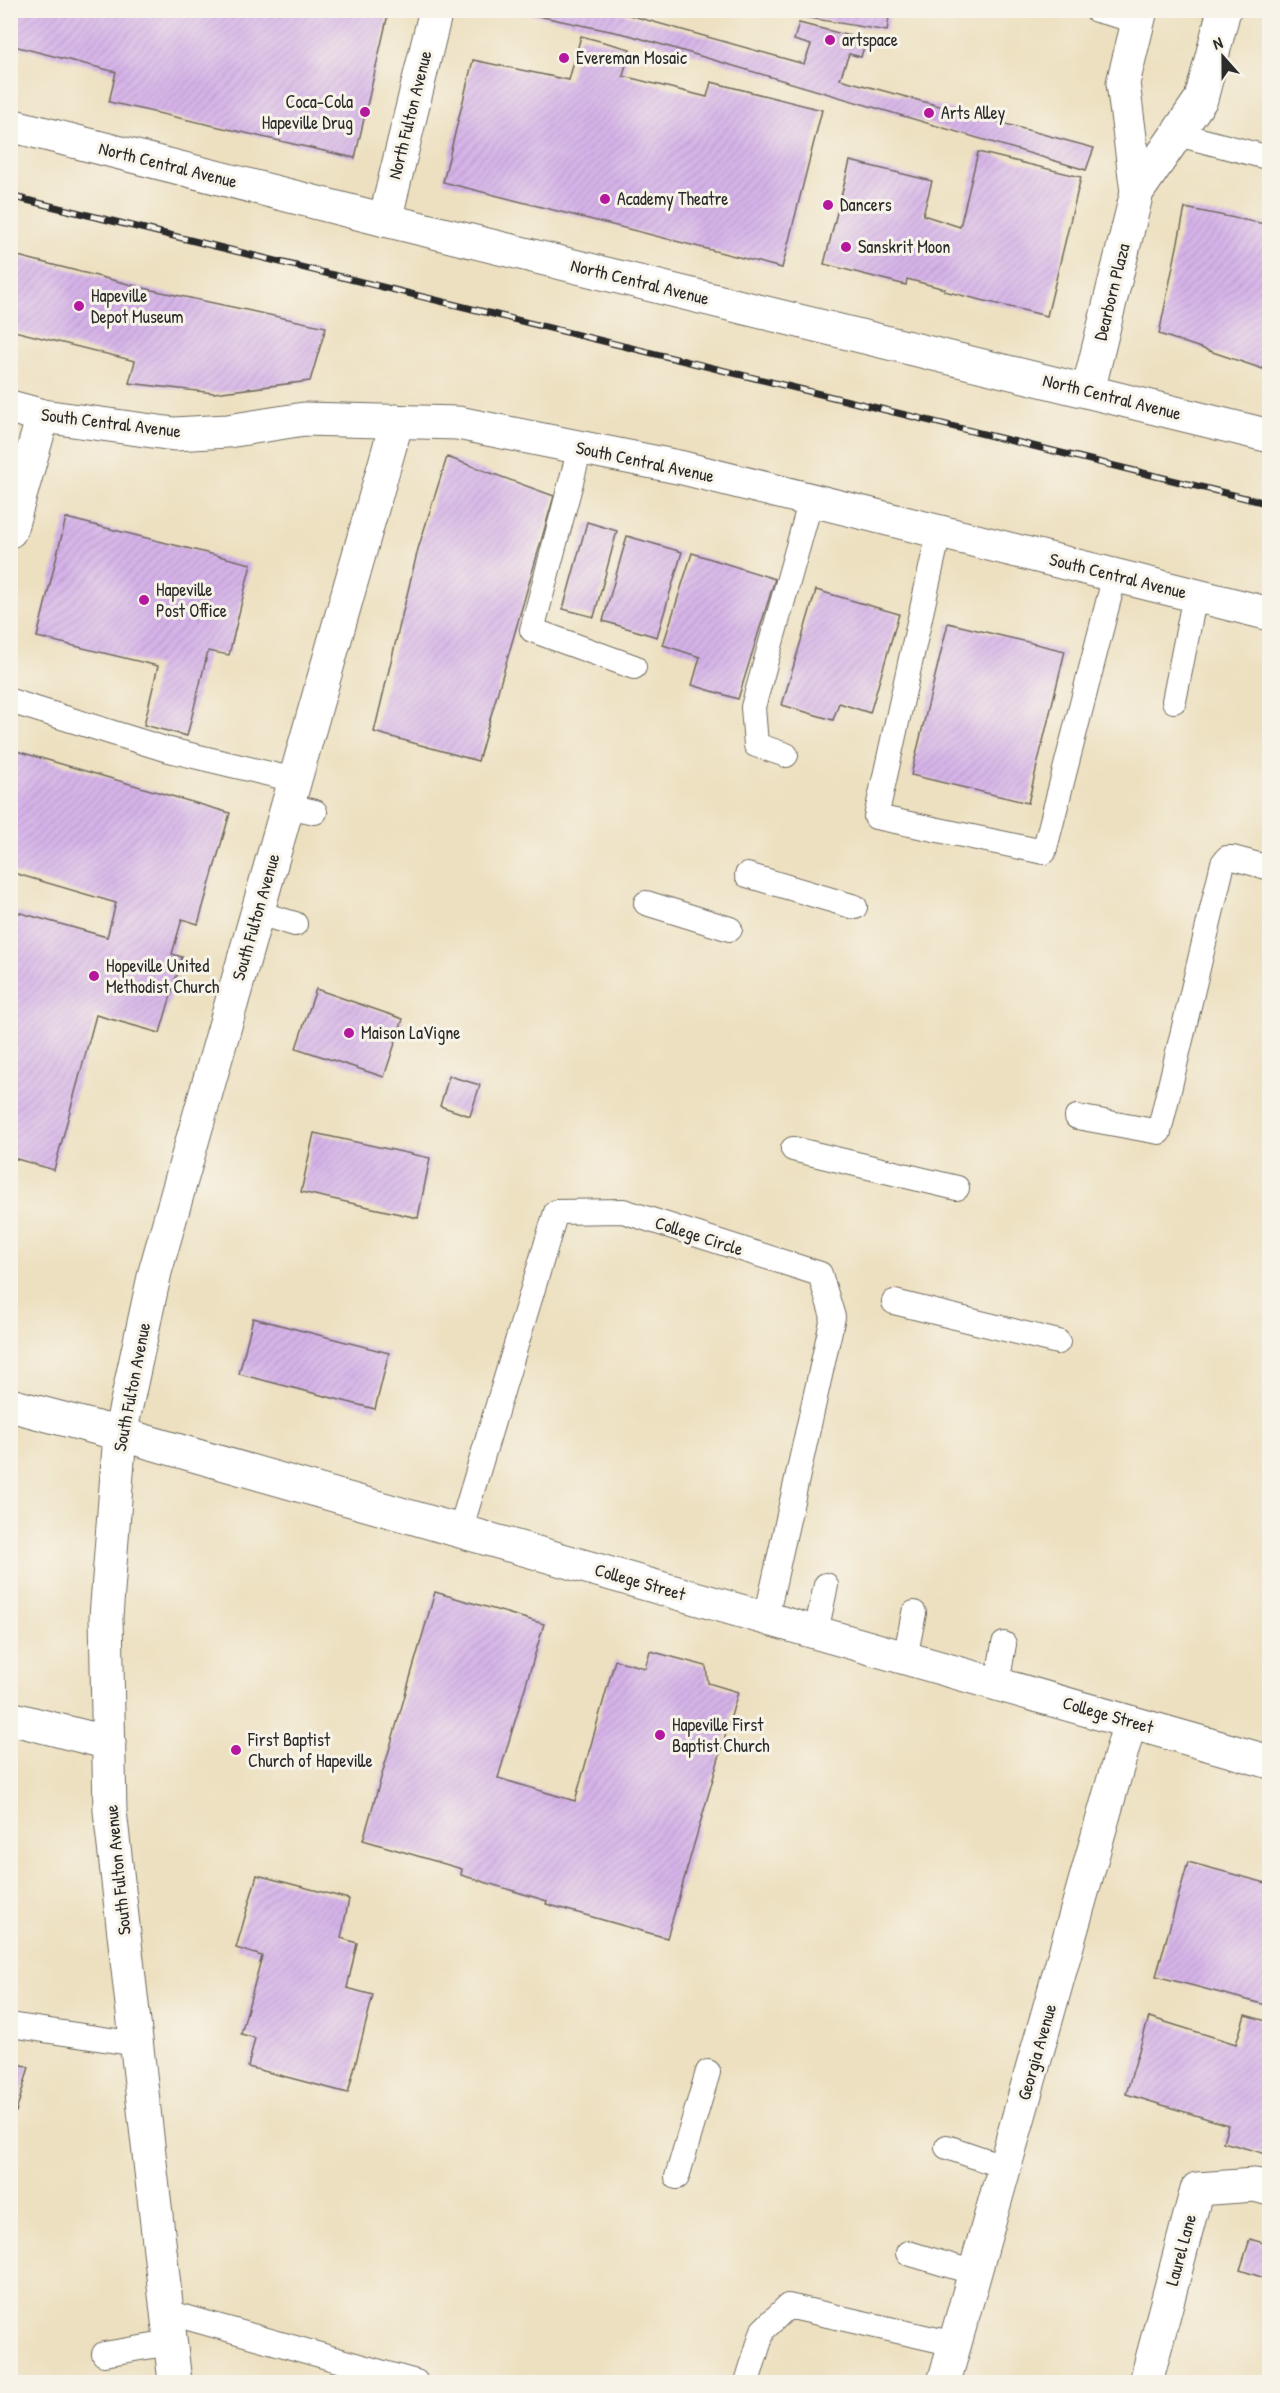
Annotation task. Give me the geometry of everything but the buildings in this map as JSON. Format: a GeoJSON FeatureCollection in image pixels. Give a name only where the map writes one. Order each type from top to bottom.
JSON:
{"type":"FeatureCollection","features":[{"type":"Feature","properties":{"kind":"street","name":"North Fulton Avenue"},"geometry":{"type":"LineString","coordinates":[[385,220],[436,10]]}},
{"type":"Feature","properties":{"kind":"street","name":"Dearborn Plaza"},"geometry":{"type":"LineString","coordinates":[[1088,391],[1137,192],[1201,99],[1224,10]]}},
{"type":"Feature","properties":{"kind":"street","name":"Dearborn Plaza"},"geometry":{"type":"LineString","coordinates":[[1137,192],[1123,83],[1140,16]]}},
{"type":"Feature","properties":{"kind":"street","name":"North Central Avenue"},"geometry":{"type":"LineString","coordinates":[[10,125],[385,220],[1269,436]]}},
{"type":"Feature","properties":{"kind":"street","name":"South Central Avenue"},"geometry":{"type":"LineString","coordinates":[[10,407],[43,416],[174,434],[228,431],[304,419],[458,423],[683,468],[1269,614]]}},
{"type":"Feature","properties":{"kind":"street"},"geometry":{"type":"LineString","coordinates":[[10,531],[43,416]]}},
{"type":"Feature","properties":{"kind":"street","name":"South Fulton Avenue"},"geometry":{"type":"LineString","coordinates":[[175,2382],[111,1811],[106,1617],[120,1434],[155,1272],[258,913],[299,799],[397,421]]}},
{"type":"Feature","properties":{"kind":"street","name":"College Street"},"geometry":{"type":"LineString","coordinates":[[10,1404],[1269,1762]]}},
{"type":"Feature","properties":{"kind":"street"},"geometry":{"type":"LineString","coordinates":[[10,1718],[109,1743]]}},
{"type":"Feature","properties":{"kind":"street","name":"Georgia Avenue"},"geometry":{"type":"LineString","coordinates":[[944,2382],[1130,1722]]}},
{"type":"Feature","properties":{"kind":"street","name":"Laurel Lane"},"geometry":{"type":"LineString","coordinates":[[1146,2382],[1197,2189],[1255,2185],[1269,2189]]}},
{"type":"Feature","properties":{"kind":"lane"},"geometry":{"type":"LineString","coordinates":[[1096,10],[1140,16]]}},
{"type":"Feature","properties":{"kind":"lane"},"geometry":{"type":"LineString","coordinates":[[1177,134],[1269,158]]}},
{"type":"Feature","properties":{"kind":"lane"},"geometry":{"type":"LineString","coordinates":[[580,448],[532,630],[634,667]]}},
{"type":"Feature","properties":{"kind":"lane"},"geometry":{"type":"LineString","coordinates":[[786,755],[756,746],[753,707],[812,500]]}},
{"type":"Feature","properties":{"kind":"lane"},"geometry":{"type":"LineString","coordinates":[[939,532],[876,817],[1044,852],[1115,575]]}},
{"type":"Feature","properties":{"kind":"lane"},"geometry":{"type":"LineString","coordinates":[[1174,701],[1195,595]]}},
{"type":"Feature","properties":{"kind":"lane"},"geometry":{"type":"LineString","coordinates":[[10,701],[165,749],[299,799]]}},
{"type":"Feature","properties":{"kind":"lane"},"geometry":{"type":"LineString","coordinates":[[1077,1117],[1159,1132],[1223,863],[1227,858],[1233,858],[1269,868]]}},
{"type":"Feature","properties":{"kind":"lane"},"geometry":{"type":"LineString","coordinates":[[747,875],[855,907]]}},
{"type":"Feature","properties":{"kind":"lane"},"geometry":{"type":"LineString","coordinates":[[646,903],[730,929]]}},
{"type":"Feature","properties":{"kind":"lane"},"geometry":{"type":"LineString","coordinates":[[258,913],[295,924]]}},
{"type":"Feature","properties":{"kind":"lane"},"geometry":{"type":"LineString","coordinates":[[793,1149],[957,1188]]}},
{"type":"Feature","properties":{"kind":"lane","name":"College Circle"},"geometry":{"type":"LineString","coordinates":[[460,1531],[556,1212],[623,1212],[820,1274],[833,1317],[766,1618]]}},
{"type":"Feature","properties":{"kind":"lane"},"geometry":{"type":"LineString","coordinates":[[894,1302],[1058,1342]]}},
{"type":"Feature","properties":{"kind":"lane"},"geometry":{"type":"LineString","coordinates":[[816,1632],[826,1586]]}},
{"type":"Feature","properties":{"kind":"lane"},"geometry":{"type":"LineString","coordinates":[[905,1658],[914,1613]]}},
{"type":"Feature","properties":{"kind":"lane"},"geometry":{"type":"LineString","coordinates":[[997,1684],[1004,1644]]}},
{"type":"Feature","properties":{"kind":"lane"},"geometry":{"type":"LineString","coordinates":[[10,2025],[137,2044]]}},
{"type":"Feature","properties":{"kind":"lane"},"geometry":{"type":"LineString","coordinates":[[677,2176],[708,2072]]}},
{"type":"Feature","properties":{"kind":"lane"},"geometry":{"type":"LineString","coordinates":[[946,2147],[1005,2167]]}},
{"type":"Feature","properties":{"kind":"lane"},"geometry":{"type":"LineString","coordinates":[[908,2253],[975,2273]]}},
{"type":"Feature","properties":{"kind":"lane"},"geometry":{"type":"LineString","coordinates":[[747,2382],[763,2330],[788,2306],[955,2344]]}},
{"type":"Feature","properties":{"kind":"lane"},"geometry":{"type":"LineString","coordinates":[[104,2354],[169,2328],[416,2382]]}},
{"type":"Feature","properties":{"kind":"railway"},"geometry":{"type":"LineString","coordinates":[[10,196],[1270,504]]}},
{"type":"Feature","properties":{"kind":"place","name":"artspace"},"geometry":{"type":"Point","coordinates":[830,40]}},
{"type":"Feature","properties":{"kind":"place","name":"Evereman Mosaic"},"geometry":{"type":"Point","coordinates":[564,58]}},
{"type":"Feature","properties":{"kind":"place","name":"Coca-Cola Hapeville Drug"},"geometry":{"type":"Point","coordinates":[365,112]}},
{"type":"Feature","properties":{"kind":"place","name":"Arts Alley"},"geometry":{"type":"Point","coordinates":[929,113]}},
{"type":"Feature","properties":{"kind":"place","name":"Academy Theatre"},"geometry":{"type":"Point","coordinates":[605,199]}},
{"type":"Feature","properties":{"kind":"place","name":"Dancers"},"geometry":{"type":"Point","coordinates":[828,205]}},
{"type":"Feature","properties":{"kind":"place","name":"Sanskrit Moon"},"geometry":{"type":"Point","coordinates":[846,247]}},
{"type":"Feature","properties":{"kind":"place","name":"Hapeville Depot Museum"},"geometry":{"type":"Point","coordinates":[79,306]}},
{"type":"Feature","properties":{"kind":"place","name":"Hapeville Post Office"},"geometry":{"type":"Point","coordinates":[144,600]}},
{"type":"Feature","properties":{"kind":"place","name":"Hopeville United Methodist Church"},"geometry":{"type":"Point","coordinates":[94,976]}},
{"type":"Feature","properties":{"kind":"place","name":"Maison LaVigne"},"geometry":{"type":"Point","coordinates":[349,1033]}},
{"type":"Feature","properties":{"kind":"place","name":"Hapeville First Baptist Church"},"geometry":{"type":"Point","coordinates":[660,1735]}},
{"type":"Feature","properties":{"kind":"place","name":"First Baptist Church of Hapeville"},"geometry":{"type":"Point","coordinates":[236,1750]}}]}
